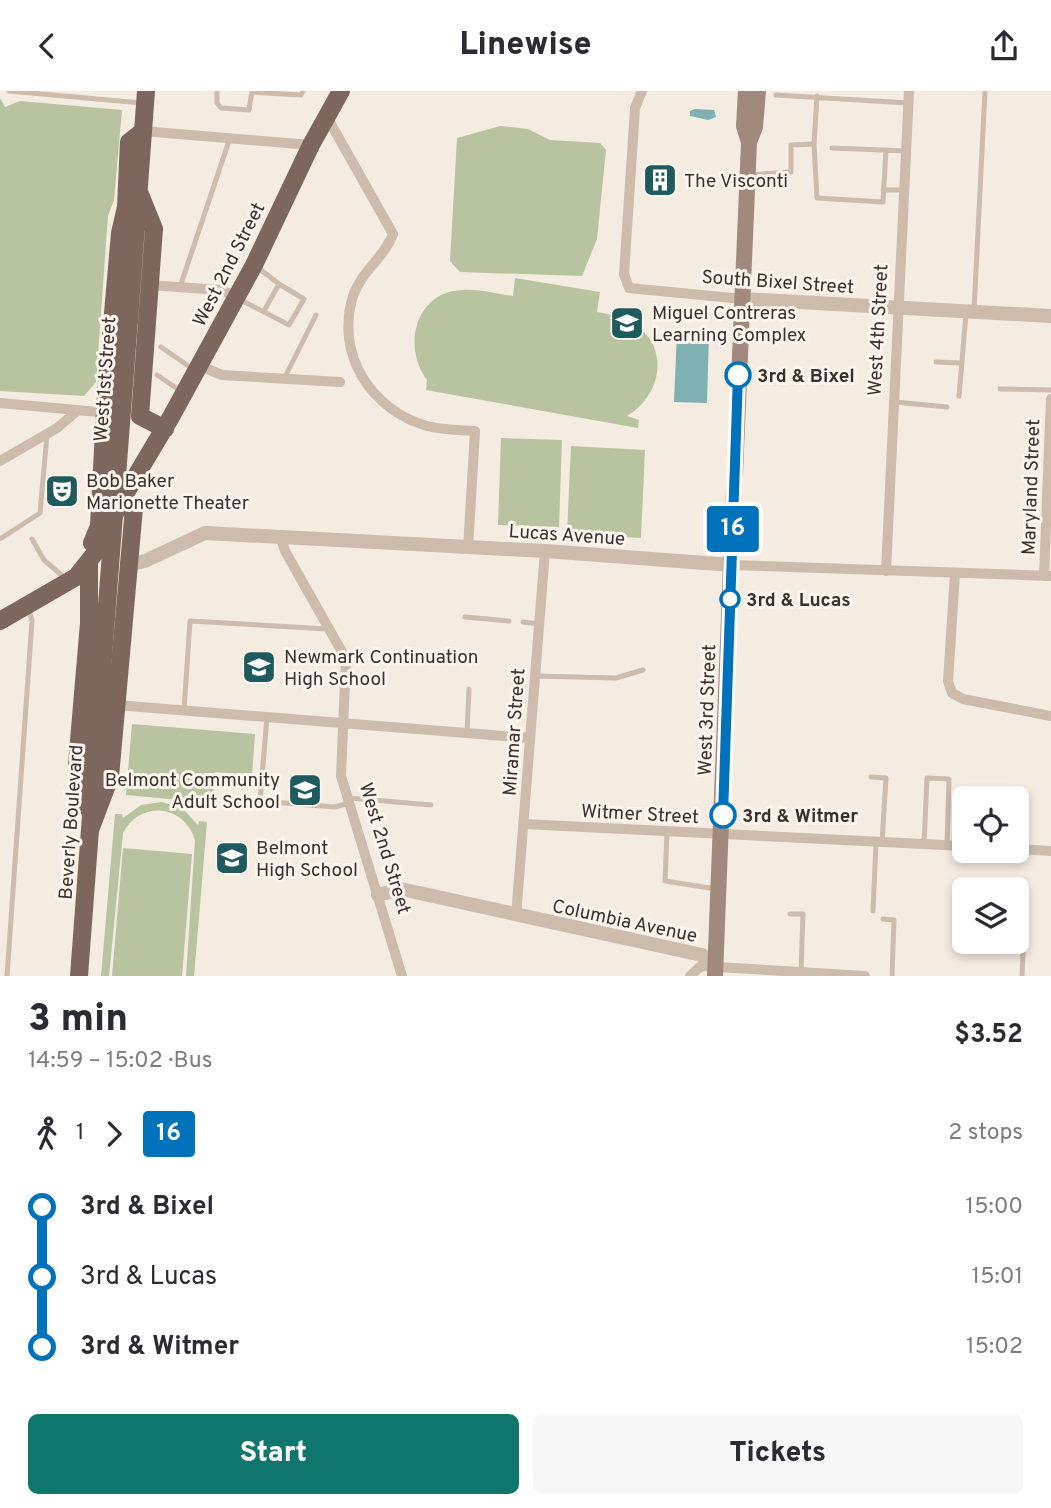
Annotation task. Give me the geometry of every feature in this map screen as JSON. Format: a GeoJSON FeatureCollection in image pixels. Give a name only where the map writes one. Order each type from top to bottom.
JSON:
{"type":"FeatureCollection","features":[{"type":"Feature","properties":{"kind":"main road","name":"West 2nd Street"},"geometry":{"type":"LineString","coordinates":[[111,536],[121,501],[237,297],[311,145],[341,91]]}},
{"type":"Feature","properties":{"kind":"main road","name":"West 3rd Street"},"geometry":{"type":"LineString","coordinates":[[715,972],[749,142],[744,126],[746,91]]}},
{"type":"Feature","properties":{"kind":"main road"},"geometry":{"type":"LineString","coordinates":[[749,142],[755,127],[758,91]]}},
{"type":"Feature","properties":{"kind":"main road","name":"West 1st Street"},"geometry":{"type":"LineString","coordinates":[[102,670],[145,97]]}},
{"type":"Feature","properties":{"kind":"main road"},"geometry":{"type":"LineString","coordinates":[[90,830],[77,764],[89,623],[84,571],[99,526],[105,412],[129,142],[143,131]]}},
{"type":"Feature","properties":{"kind":"main road"},"geometry":{"type":"LineString","coordinates":[[139,192],[154,229],[141,416],[164,429]]}},
{"type":"Feature","properties":{"kind":"main road","name":"West 2nd Street"},"geometry":{"type":"LineString","coordinates":[[111,536],[134,508],[149,455]]}},
{"type":"Feature","properties":{"kind":"main road"},"geometry":{"type":"LineString","coordinates":[[90,830],[110,777],[134,508]]}},
{"type":"Feature","properties":{"kind":"main road"},"geometry":{"type":"LineString","coordinates":[[0,621],[84,571],[111,536]]}},
{"type":"Feature","properties":{"kind":"main road","name":"Beverly Boulevard"},"geometry":{"type":"LineString","coordinates":[[79,976],[102,670]]}},
{"type":"Feature","properties":{"kind":"street","name":"South Bixel Street"},"geometry":{"type":"LineString","coordinates":[[642,91],[635,108],[633,135],[624,274],[629,288],[743,299],[1051,316]]}},
{"type":"Feature","properties":{"kind":"street","name":"West 4th Street"},"geometry":{"type":"LineString","coordinates":[[886,571],[909,97]]}},
{"type":"Feature","properties":{"kind":"street"},"geometry":{"type":"LineString","coordinates":[[327,117],[393,234],[390,242],[366,269],[352,298],[350,339],[359,372],[382,403],[403,415],[427,426],[475,431],[468,548]]}},
{"type":"Feature","properties":{"kind":"street"},"geometry":{"type":"LineString","coordinates":[[143,131],[311,145]]}},
{"type":"Feature","properties":{"kind":"street"},"geometry":{"type":"LineString","coordinates":[[149,285],[220,290],[237,297]]}},
{"type":"Feature","properties":{"kind":"street"},"geometry":{"type":"LineString","coordinates":[[198,368],[222,375],[340,382]]}},
{"type":"Feature","properties":{"kind":"street","name":"Maryland Street"},"geometry":{"type":"LineString","coordinates":[[1048,576],[1051,399]]}},
{"type":"Feature","properties":{"kind":"street"},"geometry":{"type":"LineString","coordinates":[[0,403],[141,416]]}},
{"type":"Feature","properties":{"kind":"street"},"geometry":{"type":"LineString","coordinates":[[0,461],[47,434],[76,412]]}},
{"type":"Feature","properties":{"kind":"street","name":"Lucas Avenue"},"geometry":{"type":"LineString","coordinates":[[84,571],[120,570],[127,565],[163,554],[200,534],[545,551],[732,565],[1048,576]]}},
{"type":"Feature","properties":{"kind":"street","name":"West 2nd Street"},"geometry":{"type":"LineString","coordinates":[[282,538],[285,551],[346,659],[341,776],[402,976]]}},
{"type":"Feature","properties":{"kind":"street","name":"Miramar Street"},"geometry":{"type":"LineString","coordinates":[[516,916],[545,551]]}},
{"type":"Feature","properties":{"kind":"street"},"geometry":{"type":"LineString","coordinates":[[84,571],[127,565]]}},
{"type":"Feature","properties":{"kind":"street"},"geometry":{"type":"LineString","coordinates":[[955,573],[948,681],[952,693],[963,699],[1051,716]]}},
{"type":"Feature","properties":{"kind":"street"},"geometry":{"type":"LineString","coordinates":[[116,705],[530,738]]}},
{"type":"Feature","properties":{"kind":"street","name":"Witmer Street"},"geometry":{"type":"LineString","coordinates":[[524,824],[722,836],[952,845]]}},
{"type":"Feature","properties":{"kind":"street"},"geometry":{"type":"LineString","coordinates":[[1029,850],[1051,851]]}},
{"type":"Feature","properties":{"kind":"street","name":"Columbia Avenue"},"geometry":{"type":"LineString","coordinates":[[378,895],[401,889],[702,955],[715,972],[801,972],[865,976]]}},
{"type":"Feature","properties":{"kind":"street"},"geometry":{"type":"LineString","coordinates":[[690,976],[701,966],[715,972]]}},
{"type":"Feature","properties":{"kind":"lane"},"geometry":{"type":"LineString","coordinates":[[9,91],[145,97]]}},
{"type":"Feature","properties":{"kind":"lane"},"geometry":{"type":"LineString","coordinates":[[217,91],[217,103],[221,108],[249,110],[252,91],[301,95],[303,91]]}},
{"type":"Feature","properties":{"kind":"lane"},"geometry":{"type":"LineString","coordinates":[[959,396],[961,363],[970,311],[985,91]]}},
{"type":"Feature","properties":{"kind":"lane"},"geometry":{"type":"LineString","coordinates":[[776,95],[909,97]]}},
{"type":"Feature","properties":{"kind":"lane"},"geometry":{"type":"LineString","coordinates":[[817,96],[814,144],[817,198],[883,202],[886,150]]}},
{"type":"Feature","properties":{"kind":"lane"},"geometry":{"type":"LineString","coordinates":[[180,287],[230,138]]}},
{"type":"Feature","properties":{"kind":"lane"},"geometry":{"type":"LineString","coordinates":[[747,175],[791,172],[791,145],[814,144]]}},
{"type":"Feature","properties":{"kind":"lane"},"geometry":{"type":"LineString","coordinates":[[832,148],[906,151]]}},
{"type":"Feature","properties":{"kind":"lane"},"geometry":{"type":"LineString","coordinates":[[883,190],[905,190]]}},
{"type":"Feature","properties":{"kind":"lane"},"geometry":{"type":"LineString","coordinates":[[237,297],[289,324],[304,299],[279,285],[254,265]]}},
{"type":"Feature","properties":{"kind":"lane"},"geometry":{"type":"LineString","coordinates":[[264,311],[279,285]]}},
{"type":"Feature","properties":{"kind":"lane"},"geometry":{"type":"LineString","coordinates":[[284,379],[316,315]]}},
{"type":"Feature","properties":{"kind":"lane"},"geometry":{"type":"LineString","coordinates":[[161,347],[198,368]]}},
{"type":"Feature","properties":{"kind":"lane"},"geometry":{"type":"LineString","coordinates":[[936,362],[961,363]]}},
{"type":"Feature","properties":{"kind":"lane"},"geometry":{"type":"LineString","coordinates":[[157,375],[184,394]]}},
{"type":"Feature","properties":{"kind":"lane"},"geometry":{"type":"LineString","coordinates":[[1000,389],[1051,390]]}},
{"type":"Feature","properties":{"kind":"lane"},"geometry":{"type":"LineString","coordinates":[[895,402],[947,407]]}},
{"type":"Feature","properties":{"kind":"lane"},"geometry":{"type":"LineString","coordinates":[[0,539],[40,513],[47,434]]}},
{"type":"Feature","properties":{"kind":"lane"},"geometry":{"type":"LineString","coordinates":[[32,539],[44,560],[84,571]]}},
{"type":"Feature","properties":{"kind":"lane"},"geometry":{"type":"LineString","coordinates":[[7,976],[32,621],[27,605]]}},
{"type":"Feature","properties":{"kind":"lane"},"geometry":{"type":"LineString","coordinates":[[465,617],[509,621]]}},
{"type":"Feature","properties":{"kind":"lane"},"geometry":{"type":"LineString","coordinates":[[184,710],[190,621],[331,629]]}},
{"type":"Feature","properties":{"kind":"lane"},"geometry":{"type":"LineString","coordinates":[[523,622],[539,624]]}},
{"type":"Feature","properties":{"kind":"lane"},"geometry":{"type":"LineString","coordinates":[[535,676],[616,678],[643,670]]}},
{"type":"Feature","properties":{"kind":"lane"},"geometry":{"type":"LineString","coordinates":[[467,732],[469,689]]}},
{"type":"Feature","properties":{"kind":"lane"},"geometry":{"type":"LineString","coordinates":[[267,716],[260,801],[334,807],[349,801],[431,805]]}},
{"type":"Feature","properties":{"kind":"lane"},"geometry":{"type":"LineString","coordinates":[[871,777],[886,778],[873,911]]}},
{"type":"Feature","properties":{"kind":"lane"},"geometry":{"type":"LineString","coordinates":[[924,844],[926,778],[949,779],[947,845]]}},
{"type":"Feature","properties":{"kind":"lane"},"geometry":{"type":"LineString","coordinates":[[667,832],[665,881],[668,884],[720,889]]}},
{"type":"Feature","properties":{"kind":"lane"},"geometry":{"type":"LineString","coordinates":[[790,914],[803,914],[801,972]]}},
{"type":"Feature","properties":{"kind":"lane"},"geometry":{"type":"LineString","coordinates":[[883,919],[894,920],[892,976]]}},
{"type":"Feature","properties":{"kind":"lane"},"geometry":{"type":"LineString","coordinates":[[1022,976],[1023,954]]}},
{"type":"Feature","properties":{"kind":"green space"},"geometry":{"type":"Polygon","coordinates":[[[0,98],[5,107],[20,101],[122,110],[114,200],[108,216],[96,382],[84,396],[0,391],[0,98]]]}},
{"type":"Feature","properties":{"kind":"green space"},"geometry":{"type":"Polygon","coordinates":[[[500,126],[528,129],[550,140],[600,143],[606,150],[597,239],[582,276],[460,272],[450,261],[457,138],[500,126]]]}},
{"type":"Feature","properties":{"kind":"green space"},"geometry":{"type":"Polygon","coordinates":[[[515,278],[600,292],[597,312],[629,321],[649,338],[655,350],[657,375],[646,398],[627,416],[639,420],[638,428],[426,390],[427,380],[419,367],[415,352],[418,323],[424,310],[447,293],[463,290],[513,296],[515,278]]]}},
{"type":"Feature","properties":{"kind":"green space"},"geometry":{"type":"Polygon","coordinates":[[[501,438],[562,440],[559,527],[498,525],[501,438]]]}},
{"type":"Feature","properties":{"kind":"green space"},"geometry":{"type":"Polygon","coordinates":[[[571,446],[645,450],[641,538],[567,534],[571,446]]]}},
{"type":"Feature","properties":{"kind":"green space"},"geometry":{"type":"Polygon","coordinates":[[[132,724],[255,734],[252,775],[215,772],[212,803],[126,795],[132,724]]]}},
{"type":"Feature","properties":{"kind":"green space"},"geometry":{"type":"Polygon","coordinates":[[[162,802],[183,809],[198,825],[199,821],[207,822],[194,976],[186,976],[195,840],[182,819],[172,813],[150,811],[131,822],[123,833],[109,976],[101,976],[115,814],[122,814],[123,818],[141,805],[162,802]]]}},
{"type":"Feature","properties":{"kind":"green space"},"geometry":{"type":"Polygon","coordinates":[[[123,848],[192,854],[182,976],[112,976],[123,848]]]}},
{"type":"Feature","properties":{"kind":"water"},"geometry":{"type":"Polygon","coordinates":[[[714,110],[716,117],[708,120],[690,116],[690,111],[714,110]]]}},
{"type":"Feature","properties":{"kind":"water"},"geometry":{"type":"Polygon","coordinates":[[[677,332],[709,333],[707,403],[674,402],[677,332]]]}},
{"type":"Feature","properties":{"kind":"bus line","name":"16"},"geometry":{"type":"LineString","coordinates":[[723,815],[738,375]]}},
{"type":"Feature","properties":{"kind":"place","name":"The Visconti"},"geometry":{"type":"Point","coordinates":[660,180]}},
{"type":"Feature","properties":{"kind":"place","name":"Miguel Contreras Learning Complex"},"geometry":{"type":"Point","coordinates":[627,323]}},
{"type":"Feature","properties":{"kind":"place","name":"3rd & Bixel"},"geometry":{"type":"Point","coordinates":[738,375]}},
{"type":"Feature","properties":{"kind":"place","name":"Bob Baker Marionette Theater"},"geometry":{"type":"Point","coordinates":[62,491]}},
{"type":"Feature","properties":{"kind":"place","name":"3rd & Lucas"},"geometry":{"type":"Point","coordinates":[730,599]}},
{"type":"Feature","properties":{"kind":"place","name":"Newmark Continuation High School"},"geometry":{"type":"Point","coordinates":[259,667]}},
{"type":"Feature","properties":{"kind":"place","name":"Belmont Community Adult School"},"geometry":{"type":"Point","coordinates":[305,790]}},
{"type":"Feature","properties":{"kind":"place","name":"3rd & Witmer"},"geometry":{"type":"Point","coordinates":[723,815]}},
{"type":"Feature","properties":{"kind":"place","name":"Belmont High School"},"geometry":{"type":"Point","coordinates":[232,858]}}]}
